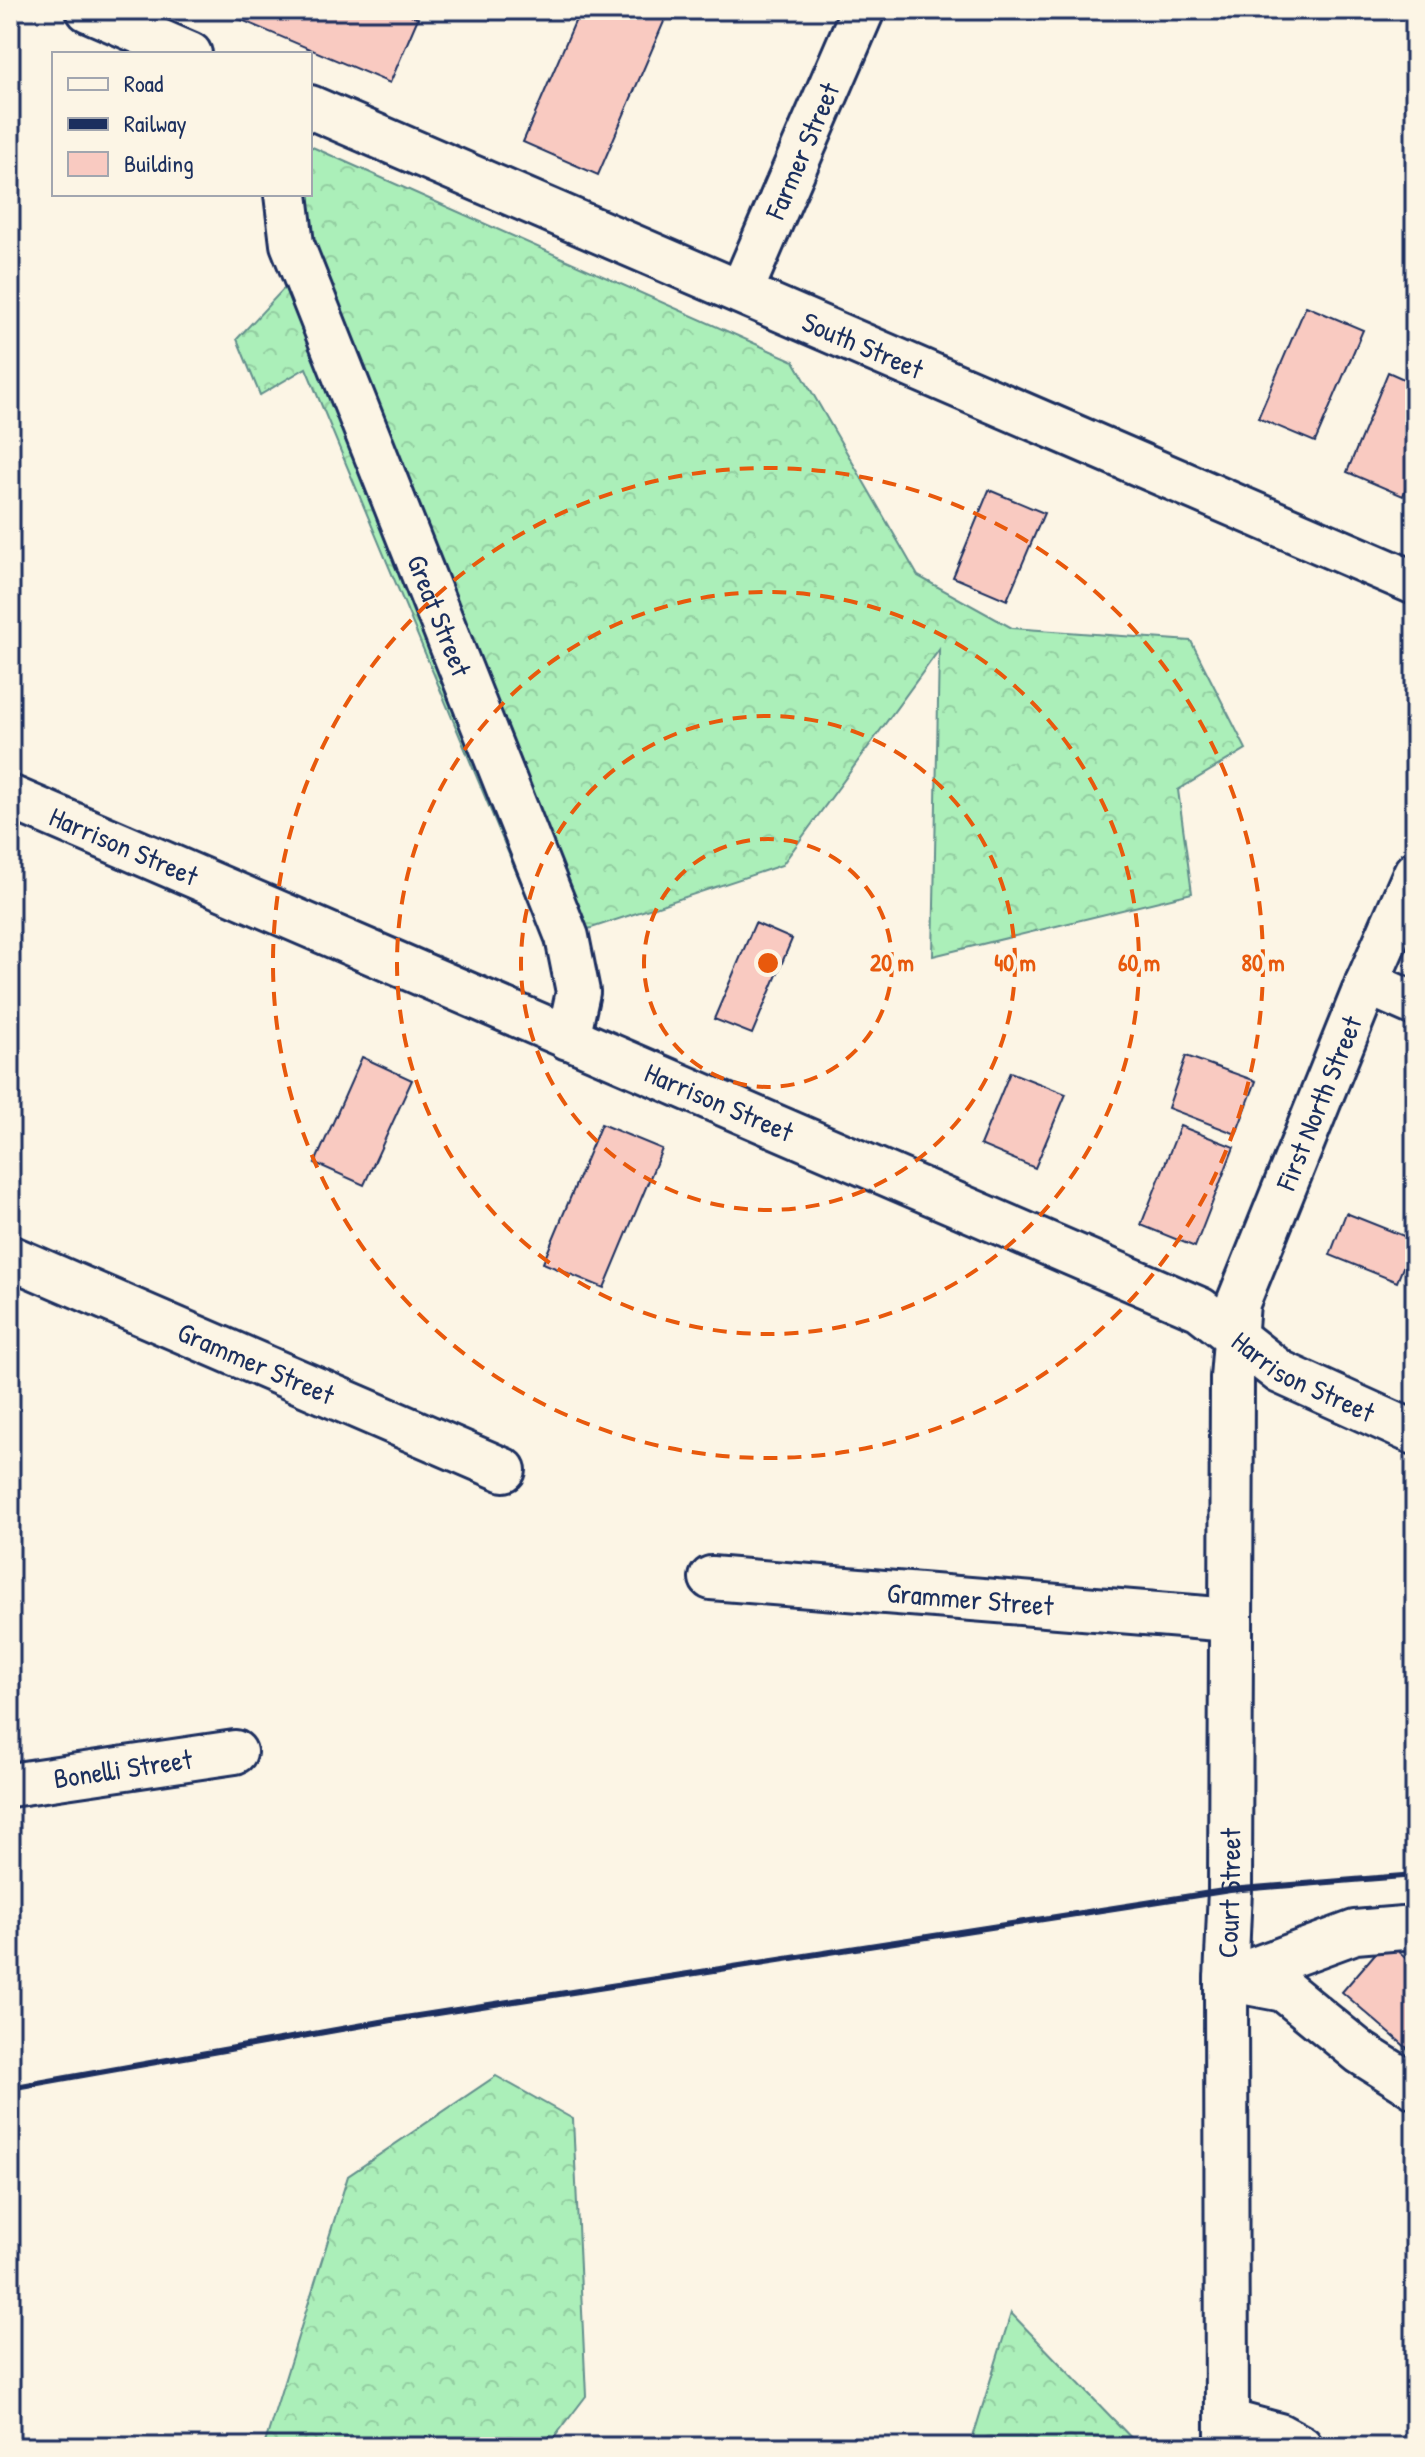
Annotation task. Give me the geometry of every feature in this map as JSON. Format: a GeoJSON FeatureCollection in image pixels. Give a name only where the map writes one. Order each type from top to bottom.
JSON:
{"type":"FeatureCollection","features":[{"type":"Feature","properties":{"kind":"street","name":"Farmer Street"},"geometry":{"type":"LineString","coordinates":[[741,292],[863,10]]}},
{"type":"Feature","properties":{"kind":"street"},"geometry":{"type":"LineString","coordinates":[[113,15],[186,52]]}},
{"type":"Feature","properties":{"kind":"street","name":"South Street"},"geometry":{"type":"LineString","coordinates":[[312,108],[1415,583]]}},
{"type":"Feature","properties":{"kind":"street","name":"Great Street"},"geometry":{"type":"LineString","coordinates":[[286,196],[292,244],[567,937],[578,992],[568,1038]]}},
{"type":"Feature","properties":{"kind":"street","name":"Harrison Street"},"geometry":{"type":"LineString","coordinates":[[10,797],[1200,1309],[1280,1372],[1415,1433]]}},
{"type":"Feature","properties":{"kind":"street","name":"First North Street"},"geometry":{"type":"LineString","coordinates":[[1236,1338],[1238,1303],[1367,983],[1415,873]]}},
{"type":"Feature","properties":{"kind":"street"},"geometry":{"type":"LineString","coordinates":[[1367,983],[1415,1004]]}},
{"type":"Feature","properties":{"kind":"street","name":"Grammer Street"},"geometry":{"type":"LineString","coordinates":[[10,1257],[504,1470]]}},
{"type":"Feature","properties":{"kind":"street","name":"Court Street"},"geometry":{"type":"LineString","coordinates":[[1227,2434],[1226,1979],[1230,1890],[1232,1378],[1236,1338]]}},
{"type":"Feature","properties":{"kind":"street","name":"Grammer Street"},"geometry":{"type":"LineString","coordinates":[[711,1578],[1231,1620]]}},
{"type":"Feature","properties":{"kind":"street","name":"Bonelli Street"},"geometry":{"type":"LineString","coordinates":[[10,1785],[235,1752]]}},
{"type":"Feature","properties":{"kind":"street"},"geometry":{"type":"LineString","coordinates":[[1226,1979],[1355,1932],[1415,1927]]}},
{"type":"Feature","properties":{"kind":"street"},"geometry":{"type":"LineString","coordinates":[[1226,1979],[1284,1990],[1361,2053],[1415,2087]]}},
{"type":"Feature","properties":{"kind":"street"},"geometry":{"type":"LineString","coordinates":[[1227,2434],[1279,2435],[1301,2447]]}},
{"type":"Feature","properties":{"kind":"green space"},"geometry":{"type":"Polygon","coordinates":[[[312,147],[794,361],[918,576],[1012,628],[1191,641],[1246,749],[1178,790],[1192,893],[933,956],[939,650],[782,865],[546,943],[306,368],[260,395],[237,339],[290,282],[276,196],[312,196],[312,147]]]}},
{"type":"Feature","properties":{"kind":"green space"},"geometry":{"type":"Polygon","coordinates":[[[496,2076],[573,2119],[586,2396],[547,2447],[260,2447],[265,2443],[348,2176],[496,2076]]]}},
{"type":"Feature","properties":{"kind":"green space"},"geometry":{"type":"Polygon","coordinates":[[[1011,2313],[1139,2446],[1139,2447],[970,2447],[1011,2313]]]}},
{"type":"Feature","properties":{"kind":"building"},"geometry":{"type":"Polygon","coordinates":[[[226,10],[398,10],[418,18],[390,83],[225,13],[226,10]]]}},
{"type":"Feature","properties":{"kind":"building"},"geometry":{"type":"Polygon","coordinates":[[[580,10],[669,10],[598,175],[523,142],[580,10]]]}},
{"type":"Feature","properties":{"kind":"building"},"geometry":{"type":"Polygon","coordinates":[[[1306,306],[1363,330],[1315,442],[1258,418],[1306,306]]]}},
{"type":"Feature","properties":{"kind":"building"},"geometry":{"type":"Polygon","coordinates":[[[1388,372],[1415,384],[1415,467],[1403,496],[1347,472],[1388,372]]]}},
{"type":"Feature","properties":{"kind":"building"},"geometry":{"type":"Polygon","coordinates":[[[989,490],[1044,513],[1007,600],[953,577],[989,490]]]}},
{"type":"Feature","properties":{"kind":"building"},"geometry":{"type":"Polygon","coordinates":[[[755,923],[792,939],[752,1034],[714,1019],[755,923]]]}},
{"type":"Feature","properties":{"kind":"building"},"geometry":{"type":"Polygon","coordinates":[[[1186,1056],[1256,1081],[1236,1134],[1168,1108],[1186,1056]]]}},
{"type":"Feature","properties":{"kind":"building"},"geometry":{"type":"Polygon","coordinates":[[[362,1057],[412,1080],[364,1185],[315,1163],[362,1057]]]}},
{"type":"Feature","properties":{"kind":"building"},"geometry":{"type":"Polygon","coordinates":[[[1010,1072],[1066,1094],[1035,1168],[980,1145],[1010,1072]]]}},
{"type":"Feature","properties":{"kind":"building"},"geometry":{"type":"Polygon","coordinates":[[[601,1124],[662,1149],[604,1288],[543,1263],[601,1124]]]}},
{"type":"Feature","properties":{"kind":"building"},"geometry":{"type":"Polygon","coordinates":[[[1180,1126],[1234,1147],[1195,1247],[1141,1225],[1180,1126]]]}},
{"type":"Feature","properties":{"kind":"building"},"geometry":{"type":"Polygon","coordinates":[[[1346,1213],[1414,1240],[1397,1282],[1330,1255],[1346,1213]]]}},
{"type":"Feature","properties":{"kind":"building"},"geometry":{"type":"Polygon","coordinates":[[[1386,1941],[1415,1965],[1415,2055],[1342,1992],[1386,1941]]]}},
{"type":"Feature","properties":{"kind":"railway"},"geometry":{"type":"LineString","coordinates":[[10,2088],[392,2020],[1230,1890],[1415,1875]]}}]}
